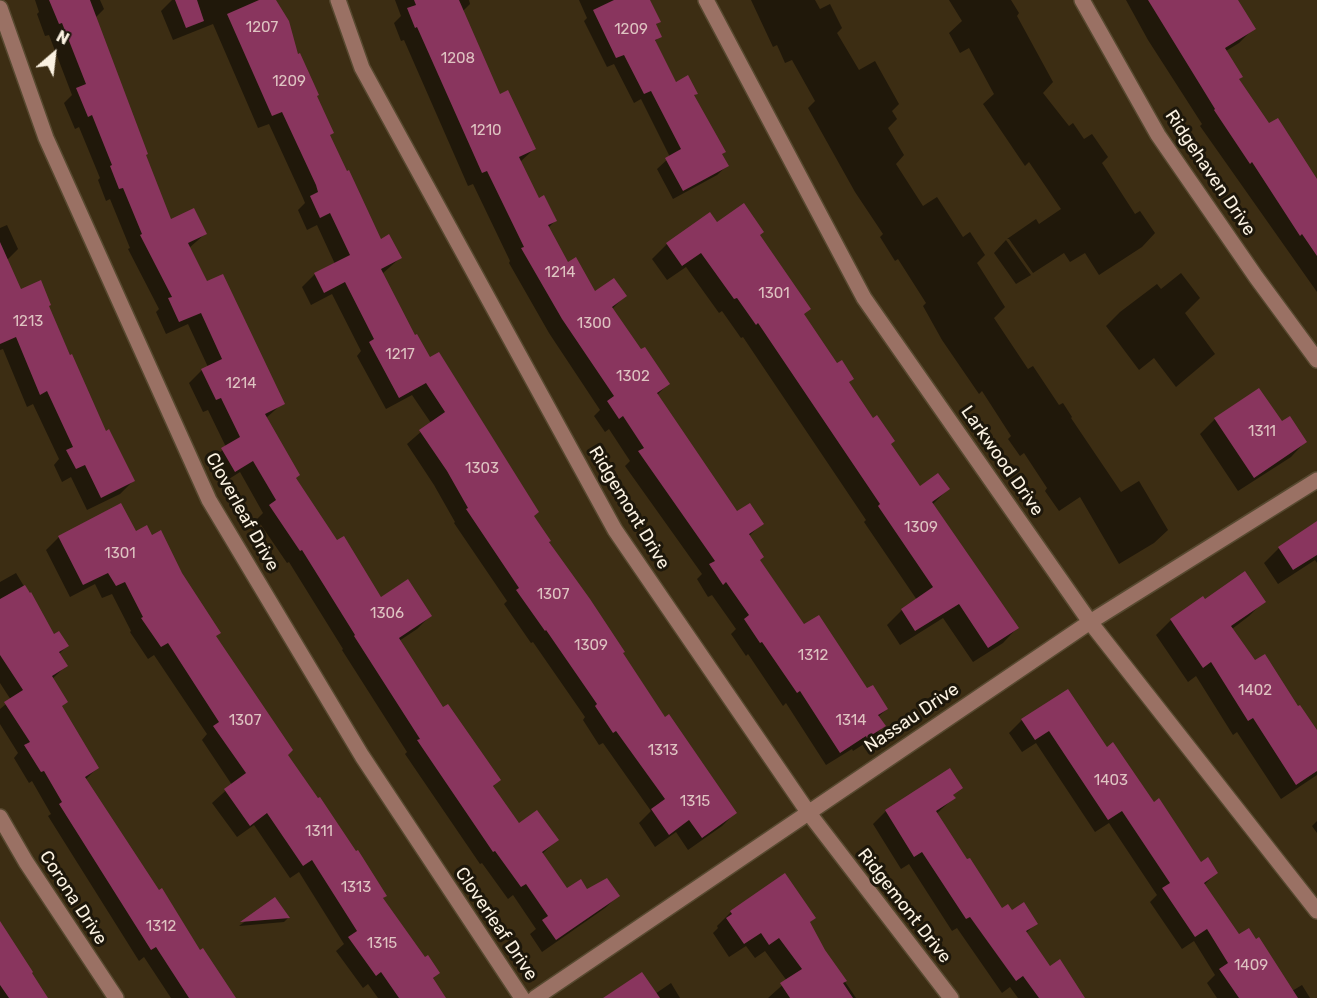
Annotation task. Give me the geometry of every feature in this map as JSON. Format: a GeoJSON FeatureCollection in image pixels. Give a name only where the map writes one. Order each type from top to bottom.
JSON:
{"type":"FeatureCollection","features":[{"type":"Feature","properties":{"kind":"street","name":"Ridgemont Drive"},"geometry":{"type":"LineString","coordinates":[[339,0],[362,68],[615,530],[808,813],[951,998]]}},
{"type":"Feature","properties":{"kind":"street","name":"Larkwood Drive"},"geometry":{"type":"LineString","coordinates":[[706,0],[864,298],[1090,622],[1317,911]]}},
{"type":"Feature","properties":{"kind":"street","name":"Ridgehaven Drive"},"geometry":{"type":"LineString","coordinates":[[1082,0],[1158,135],[1256,277],[1317,360]]}},
{"type":"Feature","properties":{"kind":"street","name":"Cloverleaf Drive"},"geometry":{"type":"LineString","coordinates":[[0,8],[46,138],[209,500],[362,756],[522,998]]}},
{"type":"Feature","properties":{"kind":"street","name":"Nassau Drive"},"geometry":{"type":"LineString","coordinates":[[535,998],[1090,622],[1317,480]]}},
{"type":"Feature","properties":{"kind":"street","name":"Corona Drive"},"geometry":{"type":"LineString","coordinates":[[0,817],[26,862],[116,998]]}},
{"type":"Feature","properties":{"kind":"building"},"geometry":{"type":"Polygon","coordinates":[[[49,0],[90,0],[171,219],[194,208],[207,234],[188,243],[207,281],[223,274],[285,404],[265,414],[300,475],[296,478],[337,540],[344,536],[381,597],[408,579],[432,616],[399,638],[443,707],[448,704],[501,780],[493,786],[519,823],[537,810],[559,840],[542,852],[567,888],[581,879],[587,889],[607,878],[620,896],[556,940],[542,920],[548,916],[526,884],[521,887],[495,851],[493,852],[417,740],[420,739],[302,550],[300,551],[269,505],[276,500],[253,461],[235,472],[221,448],[240,437],[221,398],[216,400],[201,369],[222,359],[201,313],[179,322],[168,298],[172,297],[140,235],[142,234],[123,188],[119,189],[92,115],[88,117],[76,88],[86,84],[62,23],[59,24],[49,0]]]}},
{"type":"Feature","properties":{"kind":"building"},"geometry":{"type":"Polygon","coordinates":[[[175,0],[197,0],[204,21],[186,28],[175,0]]]}},
{"type":"Feature","properties":{"kind":"building"},"geometry":{"type":"Polygon","coordinates":[[[259,0],[276,0],[289,21],[298,54],[300,53],[319,95],[317,96],[334,133],[330,135],[347,171],[349,170],[381,239],[389,234],[402,258],[381,269],[415,335],[417,334],[430,357],[439,352],[539,512],[534,516],[551,541],[549,542],[590,599],[665,717],[669,714],[737,813],[702,838],[689,820],[669,835],[651,809],[665,799],[616,731],[613,733],[595,706],[597,704],[516,590],[519,588],[466,509],[468,508],[447,471],[419,430],[445,412],[426,383],[399,398],[369,342],[374,339],[345,282],[324,293],[314,273],[350,255],[330,213],[320,218],[310,196],[318,192],[316,185],[282,112],[272,116],[227,14],[259,0]]]}},
{"type":"Feature","properties":{"kind":"building"},"geometry":{"type":"Polygon","coordinates":[[[414,0],[459,0],[500,94],[508,90],[536,149],[519,157],[539,198],[544,195],[557,221],[548,225],[568,262],[576,257],[595,291],[614,278],[627,296],[612,307],[641,349],[645,347],[670,384],[657,393],[737,511],[750,503],[764,524],[749,534],[764,557],[760,560],[804,624],[819,615],[867,688],[873,685],[888,709],[878,715],[886,726],[840,753],[800,691],[797,693],[744,619],[749,615],[726,582],[723,585],[709,564],[715,561],[638,451],[644,448],[623,416],[619,419],[607,401],[614,396],[562,319],[521,248],[524,247],[487,171],[482,173],[417,27],[415,28],[407,8],[416,5],[414,0]]]}},
{"type":"Feature","properties":{"kind":"building"},"geometry":{"type":"Polygon","coordinates":[[[614,0],[650,0],[661,22],[656,24],[662,37],[655,40],[676,82],[688,75],[698,94],[694,95],[726,152],[722,154],[729,166],[683,191],[665,158],[681,149],[651,91],[644,94],[624,55],[616,58],[593,10],[614,0]]]}},
{"type":"Feature","properties":{"kind":"building"},"geometry":{"type":"Polygon","coordinates":[[[1148,0],[1238,0],[1256,29],[1225,48],[1243,77],[1239,79],[1269,123],[1278,118],[1317,179],[1317,256],[1302,234],[1300,236],[1252,162],[1250,164],[1214,110],[1148,0]]]}},
{"type":"Feature","properties":{"kind":"building"},"geometry":{"type":"Polygon","coordinates":[[[744,203],[764,232],[760,235],[811,309],[804,314],[837,363],[842,360],[854,379],[849,382],[873,418],[877,415],[895,441],[891,444],[920,486],[938,473],[950,489],[932,502],[1019,628],[988,648],[959,604],[915,631],[901,609],[933,587],[878,506],[880,504],[758,323],[756,325],[737,298],[734,299],[701,253],[682,266],[666,243],[710,212],[717,222],[744,203]]]}},
{"type":"Feature","properties":{"kind":"building"},"geometry":{"type":"Polygon","coordinates":[[[0,242],[21,289],[41,280],[51,305],[49,306],[70,355],[72,354],[106,431],[109,429],[135,481],[101,498],[85,465],[76,469],[66,450],[73,447],[47,391],[40,395],[16,337],[0,344],[0,242]]]}},
{"type":"Feature","properties":{"kind":"building"},"geometry":{"type":"Polygon","coordinates":[[[1259,388],[1282,421],[1290,416],[1307,442],[1254,478],[1214,418],[1259,388]]]}},
{"type":"Feature","properties":{"kind":"building"},"geometry":{"type":"Polygon","coordinates":[[[121,503],[136,531],[147,525],[152,535],[161,530],[182,573],[221,633],[216,636],[293,750],[288,755],[318,798],[320,797],[356,851],[358,850],[387,896],[383,898],[425,957],[428,955],[440,973],[433,978],[446,998],[399,998],[381,972],[376,976],[348,937],[357,931],[312,860],[303,866],[267,813],[250,826],[224,789],[246,773],[213,726],[219,722],[168,643],[161,647],[141,618],[143,617],[125,582],[116,586],[108,573],[83,585],[58,536],[121,503]]]}},
{"type":"Feature","properties":{"kind":"building"},"geometry":{"type":"Polygon","coordinates":[[[1317,521],[1317,555],[1293,570],[1278,547],[1317,521]]]}},
{"type":"Feature","properties":{"kind":"building"},"geometry":{"type":"Polygon","coordinates":[[[1245,571],[1266,602],[1231,626],[1255,660],[1265,654],[1298,706],[1300,705],[1317,730],[1317,771],[1296,785],[1253,718],[1248,721],[1211,662],[1203,668],[1170,619],[1203,596],[1205,599],[1245,571]]]}},
{"type":"Feature","properties":{"kind":"building"},"geometry":{"type":"Polygon","coordinates":[[[25,585],[54,634],[59,631],[69,646],[59,652],[68,666],[52,676],[68,702],[62,706],[99,768],[85,777],[159,890],[162,888],[200,950],[203,948],[236,998],[189,998],[156,947],[151,950],[59,804],[62,802],[44,771],[41,772],[24,745],[30,742],[4,702],[23,690],[0,655],[0,599],[25,585]]]}},
{"type":"Feature","properties":{"kind":"building"},"geometry":{"type":"Polygon","coordinates":[[[1068,689],[1107,747],[1113,742],[1154,802],[1159,798],[1201,862],[1208,857],[1218,873],[1204,883],[1239,934],[1249,928],[1256,939],[1259,937],[1298,998],[1239,998],[1219,969],[1228,963],[1207,929],[1195,937],[1162,888],[1170,883],[1122,811],[1108,820],[1049,731],[1035,740],[1021,719],[1068,689]]]}},
{"type":"Feature","properties":{"kind":"building"},"geometry":{"type":"Polygon","coordinates":[[[950,768],[963,788],[953,795],[956,798],[936,811],[1002,908],[1008,904],[1012,910],[1024,902],[1038,924],[1026,931],[1050,966],[1060,959],[1085,998],[1039,998],[1023,976],[1016,981],[970,917],[966,919],[922,852],[914,857],[885,810],[950,768]]]}},
{"type":"Feature","properties":{"kind":"building"},"geometry":{"type":"Polygon","coordinates":[[[785,873],[816,918],[810,922],[825,950],[847,981],[843,983],[853,998],[790,998],[780,983],[802,969],[779,938],[769,945],[761,933],[744,944],[726,918],[732,914],[730,911],[785,873]]]}},
{"type":"Feature","properties":{"kind":"building"},"geometry":{"type":"Polygon","coordinates":[[[275,897],[290,918],[240,922],[275,897]]]}},
{"type":"Feature","properties":{"kind":"building"},"geometry":{"type":"Polygon","coordinates":[[[0,921],[48,998],[9,998],[0,985],[0,921]]]}},
{"type":"Feature","properties":{"kind":"building"},"geometry":{"type":"Polygon","coordinates":[[[642,972],[660,998],[603,998],[642,972]]]}}]}
